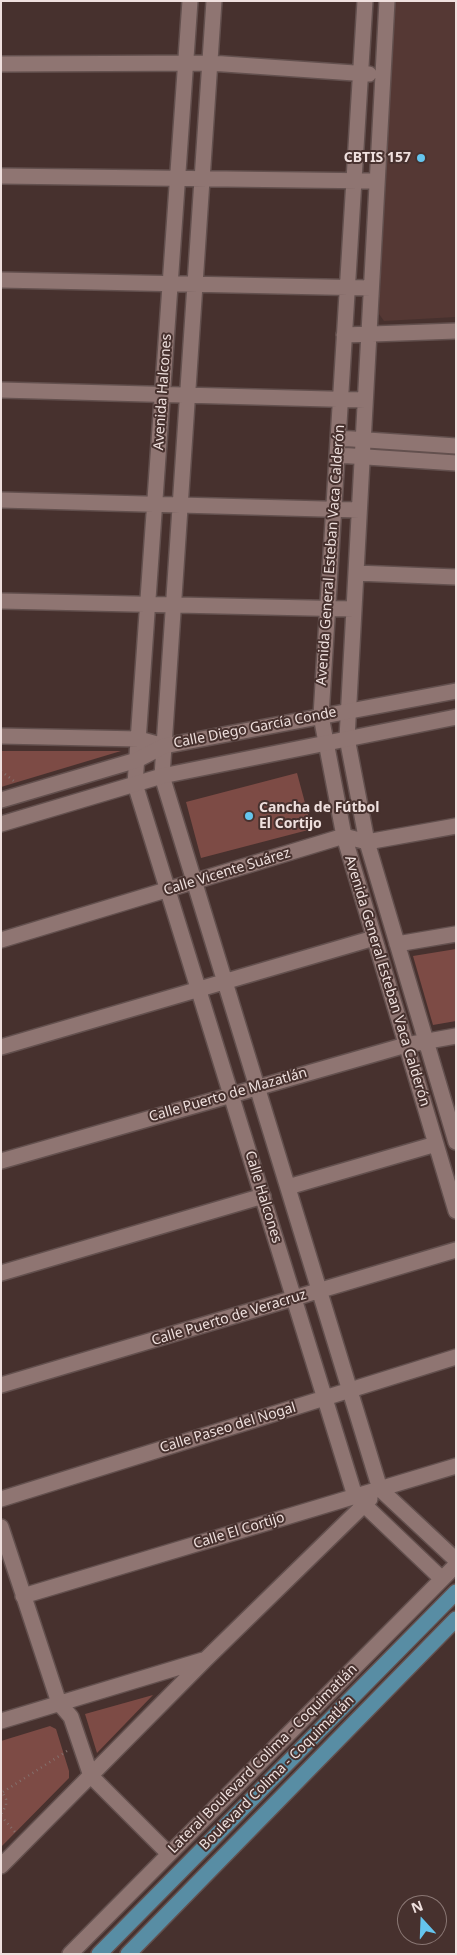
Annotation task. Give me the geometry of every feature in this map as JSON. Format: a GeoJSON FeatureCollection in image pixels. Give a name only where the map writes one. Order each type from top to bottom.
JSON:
{"type":"FeatureCollection","features":[{"type":"Feature","properties":{"kind":"main road","name":"Boulevard Colima - Coquimatlán"},"geometry":{"type":"LineString","coordinates":[[99,1954],[456,1592]]}},
{"type":"Feature","properties":{"kind":"main road","name":"Boulevard Colima - Coquimatlán"},"geometry":{"type":"LineString","coordinates":[[128,1954],[456,1619]]}},
{"type":"Feature","properties":{"kind":"street","name":"Avenida Halcones"},"geometry":{"type":"LineString","coordinates":[[135,784],[190,1]]}},
{"type":"Feature","properties":{"kind":"street","name":"Avenida Halcones"},"geometry":{"type":"LineString","coordinates":[[162,776],[214,1]]}},
{"type":"Feature","properties":{"kind":"street","name":"Avenida General Esteban Vaca Calderón"},"geometry":{"type":"LineString","coordinates":[[365,1],[321,716],[344,836],[456,1211]]}},
{"type":"Feature","properties":{"kind":"street","name":"Avenida General Esteban Vaca Calderón"},"geometry":{"type":"LineString","coordinates":[[387,1],[347,738],[367,842],[456,1142]]}},
{"type":"Feature","properties":{"kind":"street"},"geometry":{"type":"LineString","coordinates":[[1,64],[210,63],[383,75]]}},
{"type":"Feature","properties":{"kind":"street"},"geometry":{"type":"LineString","coordinates":[[1,176],[377,181]]}},
{"type":"Feature","properties":{"kind":"street"},"geometry":{"type":"LineString","coordinates":[[1,280],[371,288]]}},
{"type":"Feature","properties":{"kind":"street"},"geometry":{"type":"LineString","coordinates":[[344,335],[456,331]]}},
{"type":"Feature","properties":{"kind":"street"},"geometry":{"type":"LineString","coordinates":[[1,390],[365,400]]}},
{"type":"Feature","properties":{"kind":"street"},"geometry":{"type":"LineString","coordinates":[[338,438],[456,446]]}},
{"type":"Feature","properties":{"kind":"street"},"geometry":{"type":"LineString","coordinates":[[337,455],[456,463]]}},
{"type":"Feature","properties":{"kind":"street"},"geometry":{"type":"LineString","coordinates":[[1,500],[359,510]]}},
{"type":"Feature","properties":{"kind":"street"},"geometry":{"type":"LineString","coordinates":[[356,572],[456,577]]}},
{"type":"Feature","properties":{"kind":"street"},"geometry":{"type":"LineString","coordinates":[[1,601],[354,609]]}},
{"type":"Feature","properties":{"kind":"street","name":"Calle Diego García Conde"},"geometry":{"type":"LineString","coordinates":[[1,800],[137,760],[164,746],[456,690]]}},
{"type":"Feature","properties":{"kind":"street","name":"Calle Diego García Conde"},"geometry":{"type":"LineString","coordinates":[[1,824],[162,776],[456,717]]}},
{"type":"Feature","properties":{"kind":"street"},"geometry":{"type":"LineString","coordinates":[[1,736],[139,739],[164,746]]}},
{"type":"Feature","properties":{"kind":"street","name":"Calle Halcones"},"geometry":{"type":"LineString","coordinates":[[162,776],[380,1489]]}},
{"type":"Feature","properties":{"kind":"street","name":"Calle Halcones"},"geometry":{"type":"LineString","coordinates":[[135,784],[325,1398],[360,1501],[442,1579]]}},
{"type":"Feature","properties":{"kind":"street"},"geometry":{"type":"LineString","coordinates":[[344,836],[367,842],[456,826]]}},
{"type":"Feature","properties":{"kind":"street","name":"Calle Vicente Suárez"},"geometry":{"type":"LineString","coordinates":[[1,940],[344,836]]}},
{"type":"Feature","properties":{"kind":"street"},"geometry":{"type":"LineString","coordinates":[[397,944],[456,934]]}},
{"type":"Feature","properties":{"kind":"street"},"geometry":{"type":"LineString","coordinates":[[1,1047],[374,938]]}},
{"type":"Feature","properties":{"kind":"street","name":"Calle Puerto de Mazatlán"},"geometry":{"type":"LineString","coordinates":[[1,1161],[257,1086],[406,1045],[456,1036]]}},
{"type":"Feature","properties":{"kind":"street"},"geometry":{"type":"LineString","coordinates":[[424,1105],[443,1100]]}},
{"type":"Feature","properties":{"kind":"street"},"geometry":{"type":"LineString","coordinates":[[288,1187],[436,1144]]}},
{"type":"Feature","properties":{"kind":"street"},"geometry":{"type":"LineString","coordinates":[[1,1273],[263,1196]]}},
{"type":"Feature","properties":{"kind":"street","name":"Calle Puerto de Veracruz"},"geometry":{"type":"LineString","coordinates":[[1,1385],[456,1250]]}},
{"type":"Feature","properties":{"kind":"street","name":"Calle Paseo del Nogal"},"geometry":{"type":"LineString","coordinates":[[1,1499],[456,1357]]}},
{"type":"Feature","properties":{"kind":"street"},"geometry":{"type":"LineString","coordinates":[[1,1866],[360,1501],[380,1489],[456,1466]]}},
{"type":"Feature","properties":{"kind":"street"},"geometry":{"type":"LineString","coordinates":[[380,1489],[456,1560]]}},
{"type":"Feature","properties":{"kind":"street","name":"Calle El Cortijo"},"geometry":{"type":"LineString","coordinates":[[23,1596],[360,1501]]}},
{"type":"Feature","properties":{"kind":"street"},"geometry":{"type":"LineString","coordinates":[[1,1527],[58,1703],[71,1717],[91,1776],[169,1854]]}},
{"type":"Feature","properties":{"kind":"street","name":"Lateral Boulevard Colima - Coquimatlán"},"geometry":{"type":"LineString","coordinates":[[70,1954],[456,1565]]}},
{"type":"Feature","properties":{"kind":"street"},"geometry":{"type":"LineString","coordinates":[[1,1721],[206,1659]]}},
{"type":"Feature","properties":{"kind":"path"},"geometry":{"type":"LineString","coordinates":[[1,771],[15,783],[8,785]]}},
{"type":"Feature","properties":{"kind":"path"},"geometry":{"type":"LineString","coordinates":[[19,1837],[1,1815],[6,1805],[2,1791],[68,1750]]}},
{"type":"Feature","properties":{"kind":"shaded area","name":"CBTIS 157"},"geometry":{"type":"Polygon","coordinates":[[[394,1],[456,1],[456,317],[384,321],[379,314],[394,1]]]}},
{"type":"Feature","properties":{"kind":"shaded area"},"geometry":{"type":"Polygon","coordinates":[[[1,751],[121,751],[1,787],[1,751]]]}},
{"type":"Feature","properties":{"kind":"shaded area","name":"Cancha de Fútbol El Cortijo"},"geometry":{"type":"Polygon","coordinates":[[[297,773],[312,829],[201,858],[186,802],[297,773]]]}},
{"type":"Feature","properties":{"kind":"shaded area"},"geometry":{"type":"Polygon","coordinates":[[[456,949],[456,1021],[433,1025],[413,956],[456,949]]]}},
{"type":"Feature","properties":{"kind":"shaded area"},"geometry":{"type":"Polygon","coordinates":[[[153,1695],[97,1753],[85,1714],[153,1695]]]}},
{"type":"Feature","properties":{"kind":"shaded area"},"geometry":{"type":"Polygon","coordinates":[[[50,1726],[56,1729],[69,1771],[69,1778],[1,1847],[1,1741],[50,1726]]]}},
{"type":"Feature","properties":{"kind":"place","name":"CBTIS 157"},"geometry":{"type":"Point","coordinates":[421,158]}},
{"type":"Feature","properties":{"kind":"place","name":"Cancha de Fútbol El Cortijo"},"geometry":{"type":"Point","coordinates":[249,816]}}]}
